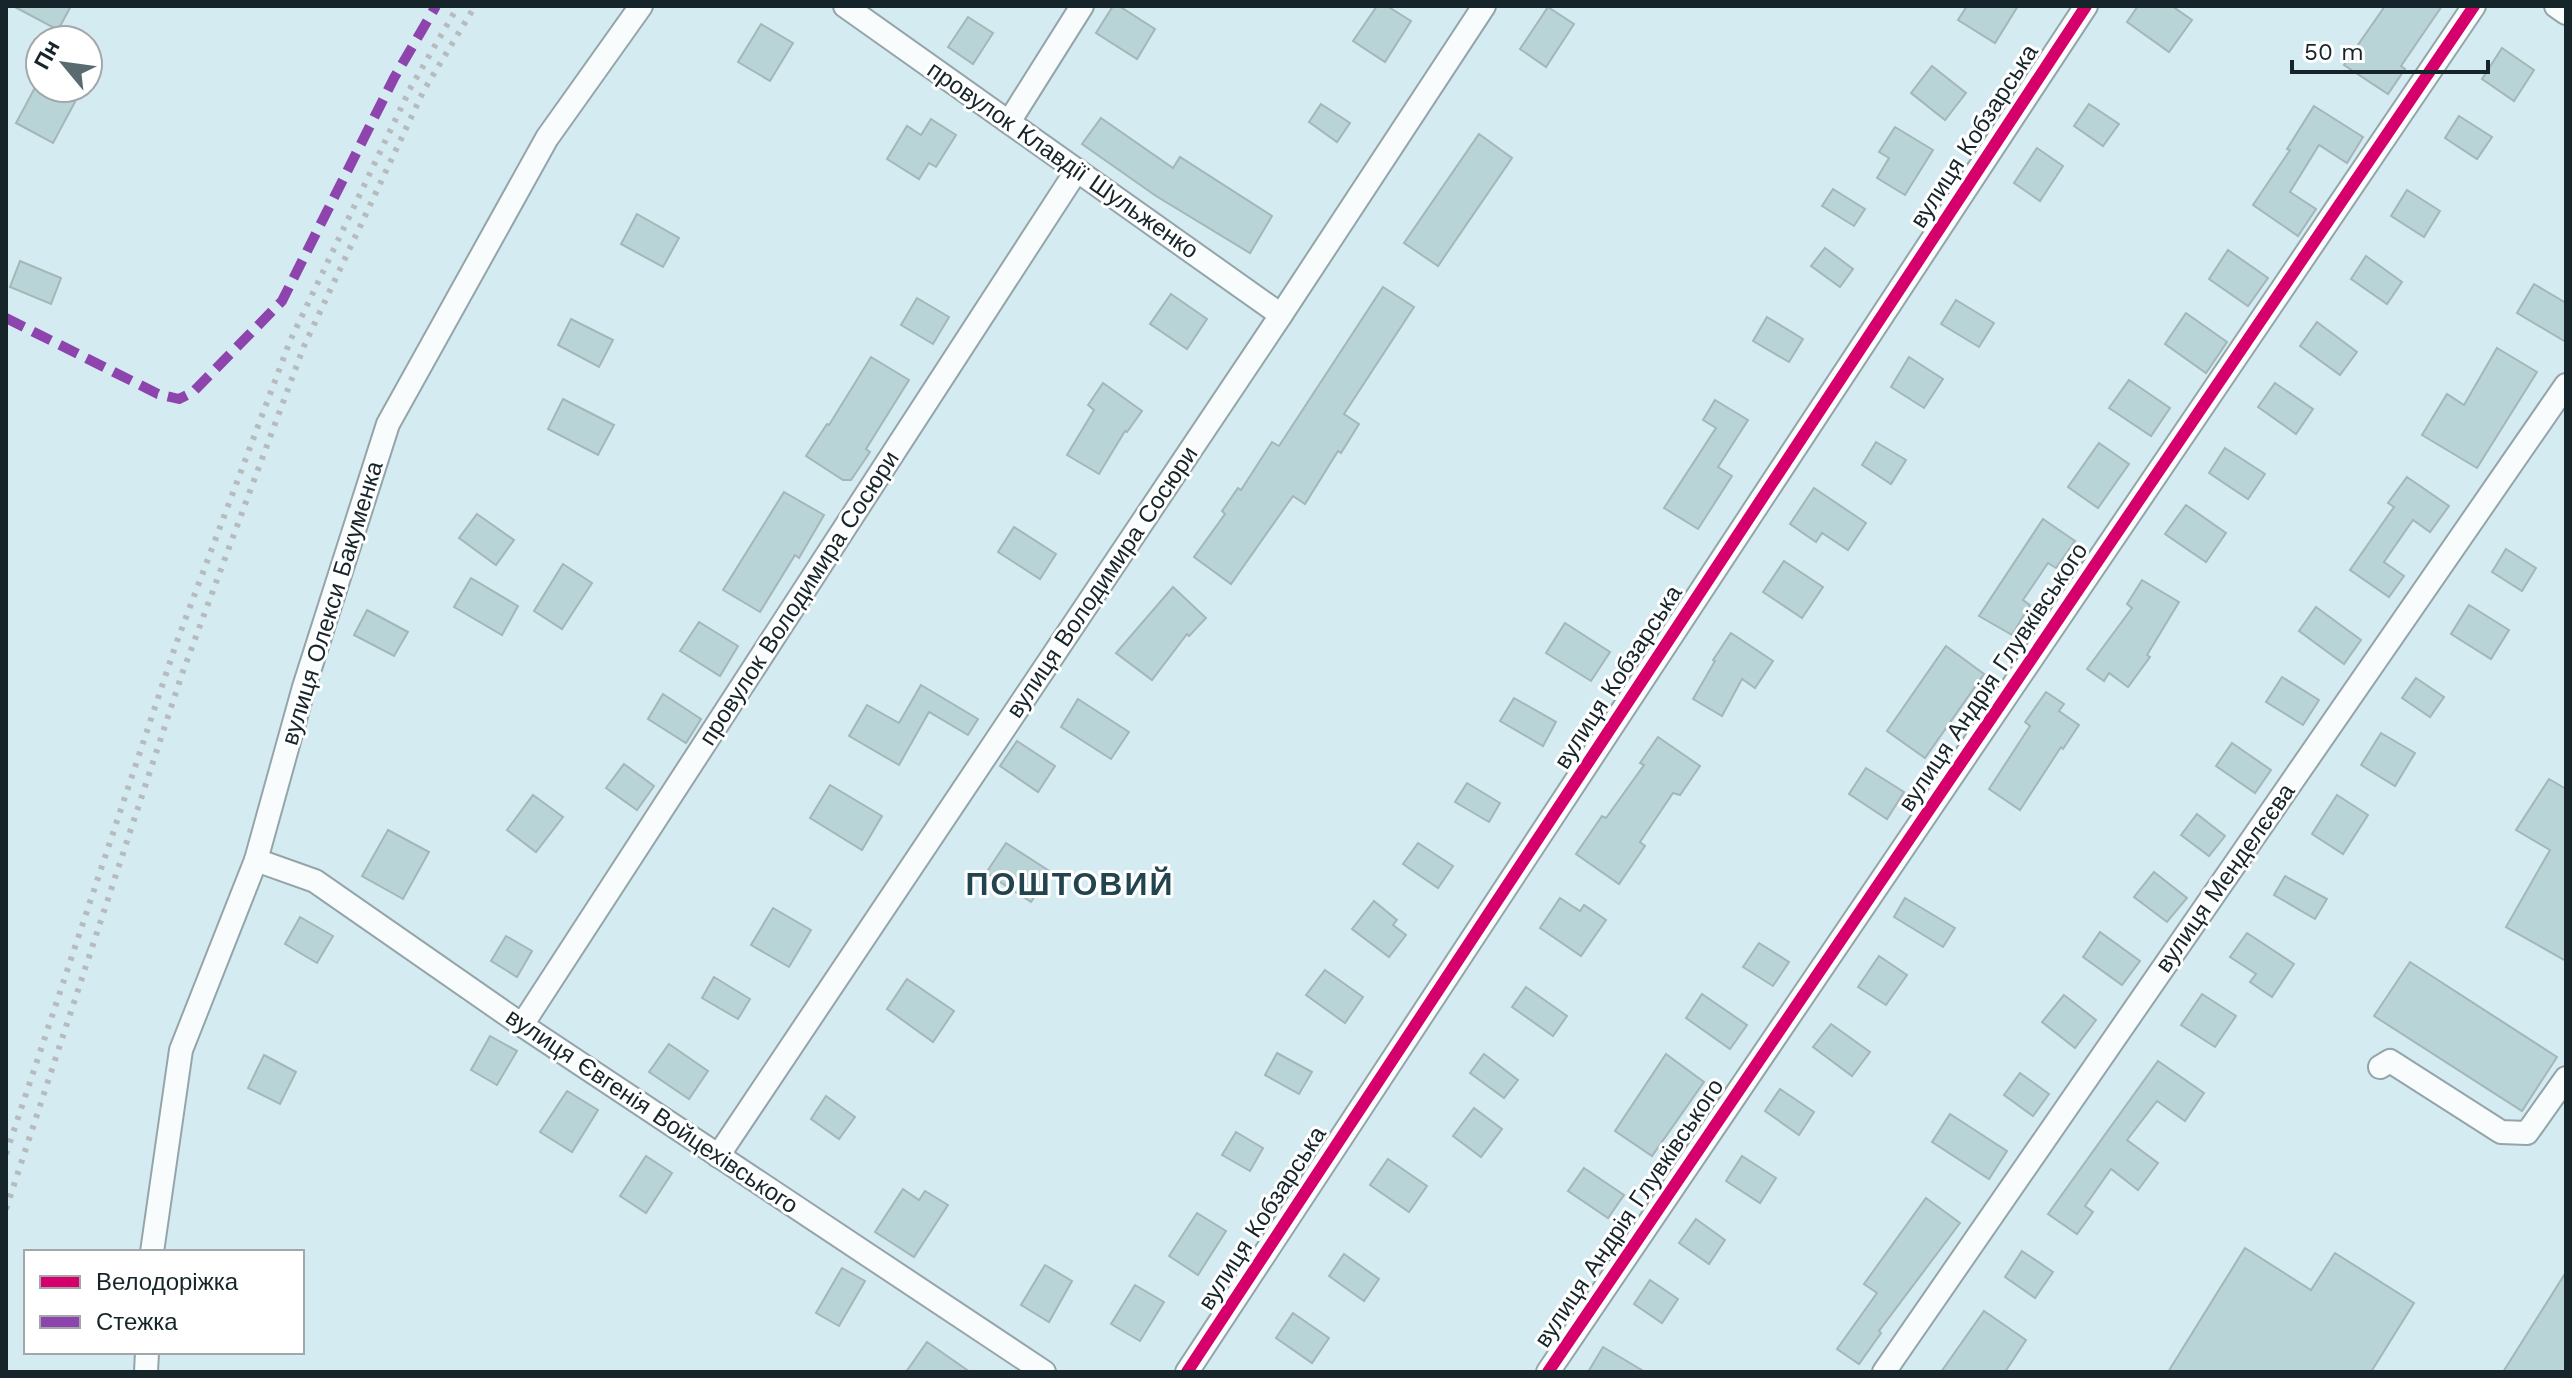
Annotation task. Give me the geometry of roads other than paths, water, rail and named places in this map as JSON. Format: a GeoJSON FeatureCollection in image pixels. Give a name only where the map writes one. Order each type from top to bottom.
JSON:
{"type":"FeatureCollection","features":[{"type":"Feature","properties":{"kind":"street","name":"вулиця Олекси Бакуменка"},"geometry":{"type":"LineString","coordinates":[[152,1250],[181,1050],[256,860],[304,687],[388,424],[547,138],[641,6]]}},
{"type":"Feature","properties":{"kind":"street","name":"провулок Клавдії Шульженко"},"geometry":{"type":"LineString","coordinates":[[845,6],[1281,315]]}},
{"type":"Feature","properties":{"kind":"street"},"geometry":{"type":"LineString","coordinates":[[1009,122],[1082,6]]}},
{"type":"Feature","properties":{"kind":"street","name":"вулиця Володимира Сосюри"},"geometry":{"type":"LineString","coordinates":[[718,1156],[1484,6]]}},
{"type":"Feature","properties":{"kind":"street","name":"вулиця Кобзарська"},"geometry":{"type":"LineString","coordinates":[[1187,1372],[2086,6]]}},
{"type":"Feature","properties":{"kind":"street","name":"вулиця Андрія Глувківського"},"geometry":{"type":"LineString","coordinates":[[1548,1372],[2474,6]]}},
{"type":"Feature","properties":{"kind":"street"},"geometry":{"type":"LineString","coordinates":[[2556,6],[2566,13]]}},
{"type":"Feature","properties":{"kind":"street","name":"провулок Володимира Сосюри"},"geometry":{"type":"LineString","coordinates":[[522,1025],[1077,170]]}},
{"type":"Feature","properties":{"kind":"street","name":"вулиця Менделєєва"},"geometry":{"type":"LineString","coordinates":[[1884,1372],[2566,385]]}},
{"type":"Feature","properties":{"kind":"street","name":"вулиця Євгенія Войцехівського"},"geometry":{"type":"LineString","coordinates":[[256,860],[315,881],[522,1025],[1044,1372]]}},
{"type":"Feature","properties":{"kind":"street"},"geometry":{"type":"LineString","coordinates":[[2380,1067],[2390,1061],[2501,1132],[2527,1133],[2566,1078]]}},
{"type":"Feature","properties":{"kind":"railway"},"geometry":{"type":"LineString","coordinates":[[6,1154],[176,644],[290,341],[411,87],[458,6]]}},
{"type":"Feature","properties":{"kind":"railway"},"geometry":{"type":"LineString","coordinates":[[6,1209],[182,674],[304,346],[424,90],[475,6]]}},
{"type":"Feature","properties":{"kind":"district","name":"ПОШТОВИЙ"},"geometry":{"type":"Point","coordinates":[1070,884]}}]}
